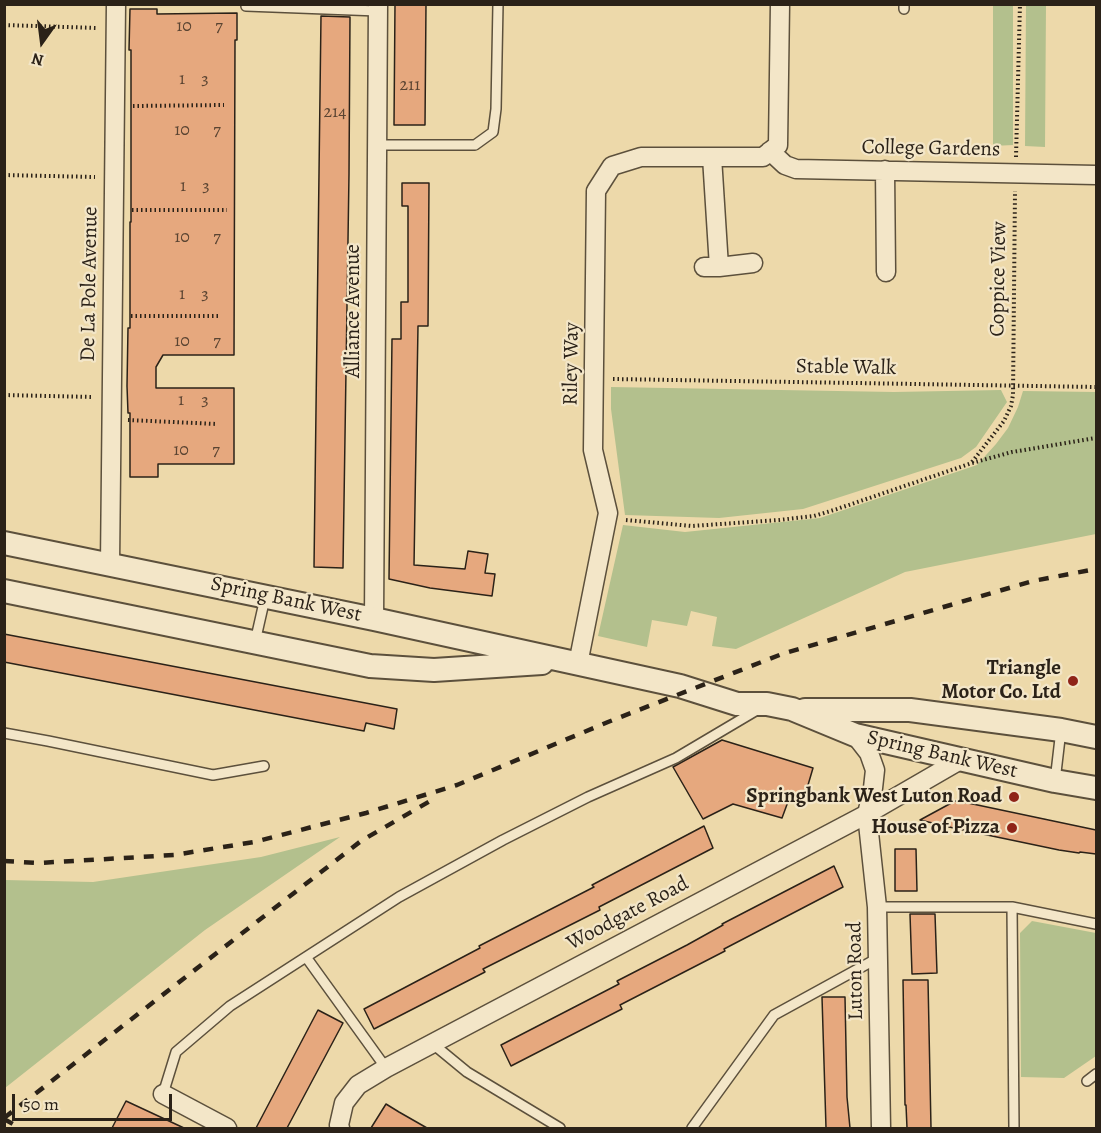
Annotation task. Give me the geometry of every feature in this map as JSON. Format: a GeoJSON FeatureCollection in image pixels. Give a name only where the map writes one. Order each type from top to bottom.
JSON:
{"type":"FeatureCollection","features":[{"type":"Feature","properties":{"kind":"street","name":"De La Pole Avenue"},"geometry":{"type":"LineString","coordinates":[[110,564],[116,4]]}},
{"type":"Feature","properties":{"kind":"street"},"geometry":{"type":"LineString","coordinates":[[770,151],[778,145],[780,4]]}},
{"type":"Feature","properties":{"kind":"street","name":"Alliance Avenue"},"geometry":{"type":"LineString","coordinates":[[374,619],[378,8]]}},
{"type":"Feature","properties":{"kind":"street","name":"College Gardens"},"geometry":{"type":"LineString","coordinates":[[770,151],[785,165],[796,170],[1096,175]]}},
{"type":"Feature","properties":{"kind":"street","name":"Riley Way"},"geometry":{"type":"LineString","coordinates":[[573,663],[608,513],[593,450],[596,191],[612,166],[641,157],[763,157],[770,151]]}},
{"type":"Feature","properties":{"kind":"street"},"geometry":{"type":"LineString","coordinates":[[712,157],[711,267],[753,263]]}},
{"type":"Feature","properties":{"kind":"street"},"geometry":{"type":"LineString","coordinates":[[885,170],[886,272]]}},
{"type":"Feature","properties":{"kind":"street","name":"Spring Bank West"},"geometry":{"type":"LineString","coordinates":[[4,543],[266,596],[680,686],[737,704],[767,704],[792,709],[910,710],[1061,730],[1096,737]]}},
{"type":"Feature","properties":{"kind":"street","name":"Spring Bank West"},"geometry":{"type":"LineString","coordinates":[[4,591],[370,666],[434,670],[573,663]]}},
{"type":"Feature","properties":{"kind":"street","name":"Spring Bank West"},"geometry":{"type":"LineString","coordinates":[[792,709],[855,735],[1055,781],[1096,788]]}},
{"type":"Feature","properties":{"kind":"street","name":"Luton Road"},"geometry":{"type":"LineString","coordinates":[[855,735],[869,753],[874,770],[873,788],[867,814],[877,907],[881,1128]]}},
{"type":"Feature","properties":{"kind":"street","name":"Woodgate Road"},"geometry":{"type":"LineString","coordinates":[[337,1127],[344,1103],[358,1085],[386,1068],[867,814],[962,759]]}},
{"type":"Feature","properties":{"kind":"street"},"geometry":{"type":"LineString","coordinates":[[163,1094],[226,1128]]}},
{"type":"Feature","properties":{"kind":"lane"},"geometry":{"type":"LineString","coordinates":[[246,4],[246,6],[378,8]]}},
{"type":"Feature","properties":{"kind":"lane"},"geometry":{"type":"LineString","coordinates":[[377,145],[475,144],[493,132],[496,109],[498,4]]}},
{"type":"Feature","properties":{"kind":"lane"},"geometry":{"type":"LineString","coordinates":[[255,642],[266,596]]}},
{"type":"Feature","properties":{"kind":"lane"},"geometry":{"type":"LineString","coordinates":[[163,1094],[176,1052],[230,1006],[410,891],[588,797],[676,758],[767,704]]}},
{"type":"Feature","properties":{"kind":"lane"},"geometry":{"type":"LineString","coordinates":[[1055,781],[1061,730]]}},
{"type":"Feature","properties":{"kind":"lane"},"geometry":{"type":"LineString","coordinates":[[4,733],[213,775],[264,766]]}},
{"type":"Feature","properties":{"kind":"lane"},"geometry":{"type":"LineString","coordinates":[[877,907],[1012,907],[1096,924]]}},
{"type":"Feature","properties":{"kind":"lane"},"geometry":{"type":"LineString","coordinates":[[1012,907],[1014,1128]]}},
{"type":"Feature","properties":{"kind":"lane"},"geometry":{"type":"LineString","coordinates":[[306,957],[386,1068]]}},
{"type":"Feature","properties":{"kind":"lane"},"geometry":{"type":"LineString","coordinates":[[692,1128],[774,1015],[878,957]]}},
{"type":"Feature","properties":{"kind":"lane"},"geometry":{"type":"LineString","coordinates":[[434,1044],[467,1072],[560,1128]]}},
{"type":"Feature","properties":{"kind":"lane"},"geometry":{"type":"LineString","coordinates":[[1087,1081],[1096,1074]]}},
{"type":"Feature","properties":{"kind":"path","name":"Coppice View"},"geometry":{"type":"LineString","coordinates":[[972,463],[1004,421],[1014,395],[1020,4]]}},
{"type":"Feature","properties":{"kind":"path"},"geometry":{"type":"LineString","coordinates":[[4,25],[116,29]]}},
{"type":"Feature","properties":{"kind":"path"},"geometry":{"type":"LineString","coordinates":[[115,106],[224,105]]}},
{"type":"Feature","properties":{"kind":"path"},"geometry":{"type":"LineString","coordinates":[[4,175],[114,177]]}},
{"type":"Feature","properties":{"kind":"path"},"geometry":{"type":"LineString","coordinates":[[114,210],[227,210]]}},
{"type":"Feature","properties":{"kind":"path"},"geometry":{"type":"LineString","coordinates":[[112,316],[218,316]]}},
{"type":"Feature","properties":{"kind":"path","name":"Stable Walk"},"geometry":{"type":"LineString","coordinates":[[594,379],[1096,387]]}},
{"type":"Feature","properties":{"kind":"path"},"geometry":{"type":"LineString","coordinates":[[4,395],[112,397]]}},
{"type":"Feature","properties":{"kind":"path"},"geometry":{"type":"LineString","coordinates":[[111,420],[217,424]]}},
{"type":"Feature","properties":{"kind":"path"},"geometry":{"type":"LineString","coordinates":[[607,518],[692,526],[814,516],[972,463],[1012,452],[1096,438]]}},
{"type":"Feature","properties":{"kind":"green space"},"geometry":{"type":"Polygon","coordinates":[[[993,5],[1013,5],[1013,145],[993,146],[993,5]]]}},
{"type":"Feature","properties":{"kind":"green space"},"geometry":{"type":"Polygon","coordinates":[[[1026,5],[1046,5],[1045,147],[1025,146],[1026,5]]]}},
{"type":"Feature","properties":{"kind":"green space"},"geometry":{"type":"Polygon","coordinates":[[[611,387],[894,392],[1001,390],[1007,402],[976,447],[961,458],[803,509],[719,518],[625,515],[611,409],[611,387]]]}},
{"type":"Feature","properties":{"kind":"green space"},"geometry":{"type":"Polygon","coordinates":[[[1023,391],[1096,392],[1096,534],[905,572],[736,649],[712,646],[717,617],[691,611],[687,626],[652,620],[647,647],[598,636],[623,525],[685,532],[820,518],[977,465],[1008,428],[1023,391]]]}},
{"type":"Feature","properties":{"kind":"green space"},"geometry":{"type":"Polygon","coordinates":[[[340,837],[205,930],[5,1088],[5,880],[93,882],[261,857],[340,837]]]}},
{"type":"Feature","properties":{"kind":"green space"},"geometry":{"type":"Polygon","coordinates":[[[1032,921],[1096,933],[1096,1056],[1064,1078],[1021,1077],[1020,933],[1032,921]]]}},
{"type":"Feature","properties":{"kind":"building"},"geometry":{"type":"Polygon","coordinates":[[[395,4],[426,4],[425,125],[394,125],[395,4]]]}},
{"type":"Feature","properties":{"kind":"building"},"geometry":{"type":"Polygon","coordinates":[[[130,9],[157,9],[157,14],[237,13],[234,355],[163,355],[156,367],[156,388],[234,388],[234,464],[158,464],[158,477],[130,477],[130,413],[128,413],[127,386],[131,222],[130,9]]]}},
{"type":"Feature","properties":{"kind":"building"},"geometry":{"type":"Polygon","coordinates":[[[321,16],[350,17],[343,568],[314,567],[321,16]]]}},
{"type":"Feature","properties":{"kind":"building"},"geometry":{"type":"Polygon","coordinates":[[[402,183],[429,183],[428,326],[418,326],[414,565],[465,569],[468,551],[488,554],[485,573],[495,574],[492,596],[430,588],[389,579],[392,339],[401,339],[401,302],[408,302],[408,206],[402,206],[402,183]]]}},
{"type":"Feature","properties":{"kind":"building"},"geometry":{"type":"Polygon","coordinates":[[[4,634],[397,709],[394,729],[366,723],[364,731],[4,662],[4,634]]]}},
{"type":"Feature","properties":{"kind":"building"},"geometry":{"type":"Polygon","coordinates":[[[722,740],[813,768],[803,802],[789,799],[782,818],[733,804],[703,819],[673,767],[722,740]]]}},
{"type":"Feature","properties":{"kind":"building"},"geometry":{"type":"Polygon","coordinates":[[[955,801],[1096,830],[1096,854],[1059,850],[920,820],[955,801]]]}},
{"type":"Feature","properties":{"kind":"building"},"geometry":{"type":"Polygon","coordinates":[[[704,826],[713,848],[599,907],[600,910],[483,969],[485,972],[374,1029],[364,1009],[704,826]]]}},
{"type":"Feature","properties":{"kind":"building"},"geometry":{"type":"Polygon","coordinates":[[[895,849],[916,849],[917,891],[895,891],[895,849]]]}},
{"type":"Feature","properties":{"kind":"building"},"geometry":{"type":"Polygon","coordinates":[[[834,866],[843,887],[620,1005],[622,1009],[511,1066],[501,1045],[619,984],[617,981],[834,866]]]}},
{"type":"Feature","properties":{"kind":"building"},"geometry":{"type":"Polygon","coordinates":[[[910,914],[935,914],[937,973],[912,974],[910,914]]]}},
{"type":"Feature","properties":{"kind":"building"},"geometry":{"type":"Polygon","coordinates":[[[903,980],[928,980],[931,1128],[907,1128],[903,980]]]}},
{"type":"Feature","properties":{"kind":"building"},"geometry":{"type":"Polygon","coordinates":[[[822,997],[845,997],[847,1097],[850,1128],[826,1128],[822,997]]]}},
{"type":"Feature","properties":{"kind":"building"},"geometry":{"type":"Polygon","coordinates":[[[318,1010],[343,1023],[287,1128],[256,1128],[318,1010]]]}},
{"type":"Feature","properties":{"kind":"building"},"geometry":{"type":"Polygon","coordinates":[[[126,1101],[184,1128],[112,1128],[126,1101]]]}},
{"type":"Feature","properties":{"kind":"building"},"geometry":{"type":"Polygon","coordinates":[[[386,1104],[399,1112],[427,1128],[371,1128],[386,1104]]]}},
{"type":"Feature","properties":{"kind":"railway"},"geometry":{"type":"LineString","coordinates":[[4,861],[39,863],[174,855],[254,842],[366,813],[457,785],[608,722],[782,654],[1033,581],[1096,569]]}},
{"type":"Feature","properties":{"kind":"railway"},"geometry":{"type":"LineString","coordinates":[[4,1118],[361,841],[437,797]]}},
{"type":"Feature","properties":{"kind":"railway"},"geometry":{"type":"LineString","coordinates":[[4,1119],[20,1128]]}},
{"type":"Feature","properties":{"kind":"place","name":"Triangle Motor Co. Ltd"},"geometry":{"type":"Point","coordinates":[1073,681]}},
{"type":"Feature","properties":{"kind":"place","name":"Springbank West Luton Road"},"geometry":{"type":"Point","coordinates":[1014,797]}},
{"type":"Feature","properties":{"kind":"place","name":"House of Pizza"},"geometry":{"type":"Point","coordinates":[1012,828]}}]}
